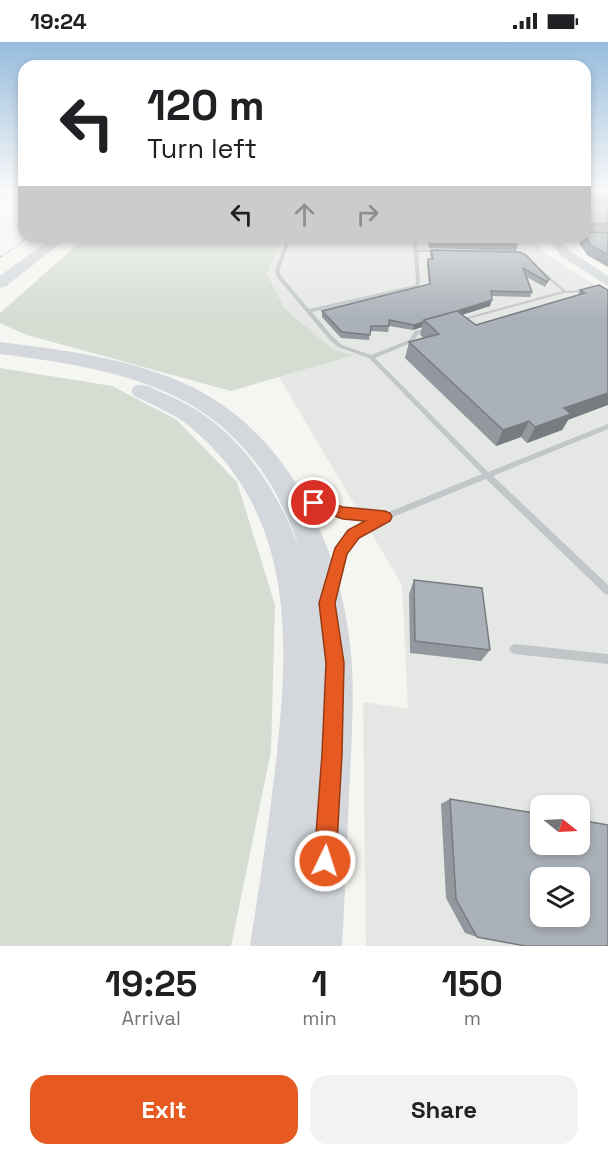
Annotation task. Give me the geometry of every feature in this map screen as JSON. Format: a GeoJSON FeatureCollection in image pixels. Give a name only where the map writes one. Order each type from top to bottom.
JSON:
{"type":"FeatureCollection","features":[{"type":"Feature","properties":{"kind":"main road"},"geometry":{"type":"LineString","coordinates":[[0,265],[31,243]]}},
{"type":"Feature","properties":{"kind":"main road"},"geometry":{"type":"LineString","coordinates":[[0,283],[54,243]]}},
{"type":"Feature","properties":{"kind":"main road"},"geometry":{"type":"LineString","coordinates":[[3,354],[114,367],[144,375],[196,398],[224,416],[248,437],[291,491],[319,561],[335,663],[332,754],[319,946]]}},
{"type":"Feature","properties":{"kind":"main road"},"geometry":{"type":"LineString","coordinates":[[3,354],[134,388],[166,402],[196,421],[228,450],[254,482],[276,523],[294,580],[302,656],[297,756],[273,946]]}},
{"type":"Feature","properties":{"kind":"street"},"geometry":{"type":"LineString","coordinates":[[557,243],[565,253],[608,282]]}},
{"type":"Feature","properties":{"kind":"lane"},"geometry":{"type":"LineString","coordinates":[[287,243],[276,271],[340,346],[371,357],[608,591]]}},
{"type":"Feature","properties":{"kind":"lane"},"geometry":{"type":"LineString","coordinates":[[308,311],[417,286],[414,243]]}},
{"type":"Feature","properties":{"kind":"lane"},"geometry":{"type":"LineString","coordinates":[[415,251],[450,252]]}},
{"type":"Feature","properties":{"kind":"lane"},"geometry":{"type":"LineString","coordinates":[[520,254],[528,257],[565,292]]}},
{"type":"Feature","properties":{"kind":"lane"},"geometry":{"type":"LineString","coordinates":[[451,322],[565,292],[597,291]]}},
{"type":"Feature","properties":{"kind":"lane"},"geometry":{"type":"LineString","coordinates":[[371,357],[411,341],[417,332],[440,326]]}},
{"type":"Feature","properties":{"kind":"lane"},"geometry":{"type":"LineString","coordinates":[[327,603],[340,552],[354,534],[385,517],[608,426]]}},
{"type":"Feature","properties":{"kind":"lane"},"geometry":{"type":"LineString","coordinates":[[291,491],[320,507],[343,513],[385,517]]}},
{"type":"Feature","properties":{"kind":"lane"},"geometry":{"type":"LineString","coordinates":[[514,649],[608,659]]}},
{"type":"Feature","properties":{"kind":"path"},"geometry":{"type":"LineString","coordinates":[[0,256],[20,243]]}},
{"type":"Feature","properties":{"kind":"shaded area"},"geometry":{"type":"Polygon","coordinates":[[[79,243],[281,243],[267,274],[285,309],[334,350],[354,355],[231,391],[27,335],[0,323],[0,313],[79,243]]]}},
{"type":"Feature","properties":{"kind":"shaded area"},"geometry":{"type":"Polygon","coordinates":[[[281,243],[537,243],[544,253],[608,293],[608,946],[366,946],[363,702],[408,709],[402,585],[279,377],[353,355],[334,350],[285,309],[267,274],[281,243]]]}},
{"type":"Feature","properties":{"kind":"shaded area"},"geometry":{"type":"Polygon","coordinates":[[[0,368],[112,386],[177,420],[237,482],[275,605],[271,751],[231,946],[0,946],[0,368]]]}},
{"type":"Feature","properties":{"kind":"building"},"geometry":{"type":"Polygon","coordinates":[[[591,233],[608,233],[608,255],[591,245],[591,233]]]}},
{"type":"Feature","properties":{"kind":"building"},"geometry":{"type":"Polygon","coordinates":[[[431,250],[520,252],[526,255],[549,279],[547,282],[523,268],[532,292],[491,291],[492,300],[414,325],[389,320],[389,326],[371,326],[370,335],[342,332],[322,311],[430,284],[428,259],[433,259],[431,250]]]}},
{"type":"Feature","properties":{"kind":"building"},"geometry":{"type":"Polygon","coordinates":[[[599,285],[608,290],[608,393],[564,408],[571,414],[535,427],[529,421],[503,430],[409,342],[439,334],[424,320],[457,311],[476,325],[585,293],[580,290],[599,285]]]}},
{"type":"Feature","properties":{"kind":"building"},"geometry":{"type":"Polygon","coordinates":[[[414,580],[482,588],[490,650],[415,641],[414,580]]]}},
{"type":"Feature","properties":{"kind":"building"},"geometry":{"type":"Polygon","coordinates":[[[450,799],[530,812],[530,855],[590,855],[590,822],[608,825],[608,946],[525,946],[477,937],[456,899],[450,799]]]}},
{"type":"Feature","properties":{"kind":"route"},"geometry":{"type":"LineString","coordinates":[[314,503],[320,507],[343,513],[385,517],[354,534],[340,552],[327,603],[335,663],[325,861]]}}]}
